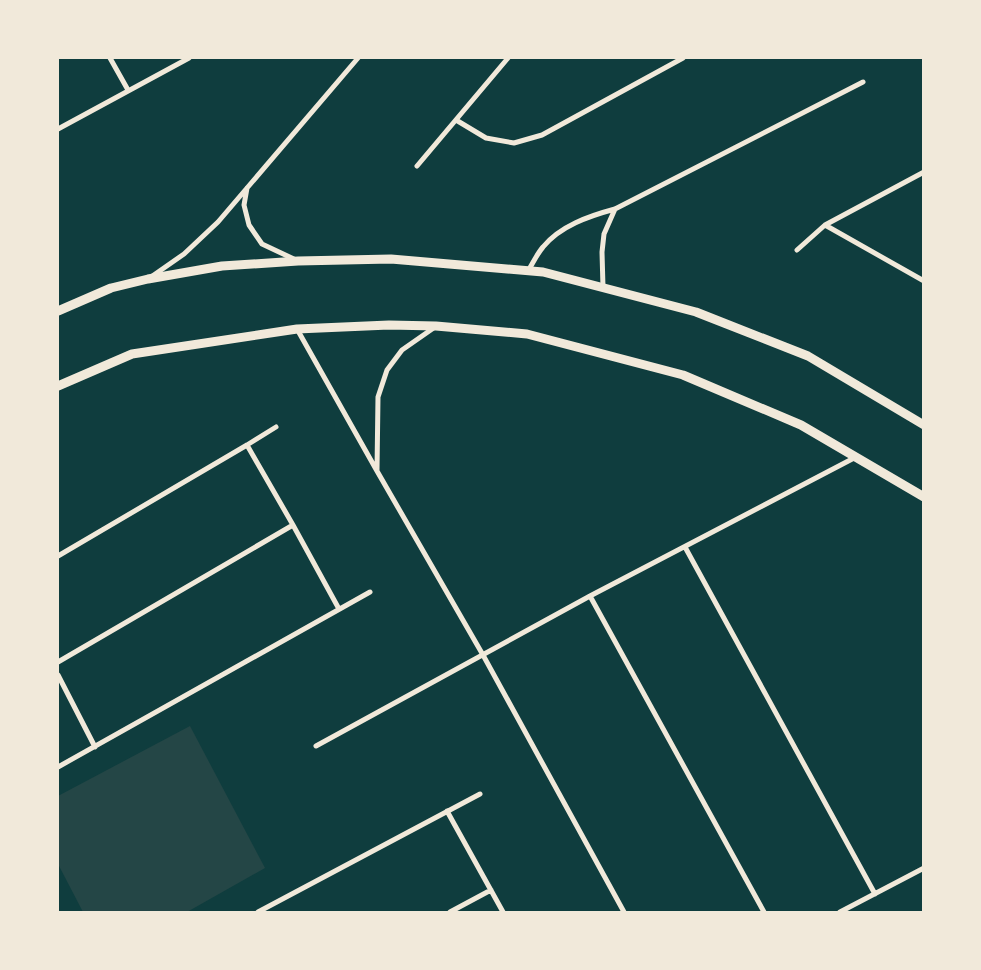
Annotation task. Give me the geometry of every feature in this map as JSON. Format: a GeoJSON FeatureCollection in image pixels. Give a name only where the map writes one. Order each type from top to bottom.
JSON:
{"type":"FeatureCollection","features":[{"type":"Feature","properties":{"kind":"street"},"geometry":{"type":"LineString","coordinates":[[110,58],[128,90]]}},
{"type":"Feature","properties":{"kind":"street"},"geometry":{"type":"LineString","coordinates":[[58,129],[189,58]]}},
{"type":"Feature","properties":{"kind":"street"},"geometry":{"type":"LineString","coordinates":[[148,279],[184,254],[218,222],[358,58]]}},
{"type":"Feature","properties":{"kind":"street"},"geometry":{"type":"LineString","coordinates":[[417,166],[508,58]]}},
{"type":"Feature","properties":{"kind":"street"},"geometry":{"type":"LineString","coordinates":[[456,120],[486,138],[514,143],[542,135],[684,58]]}},
{"type":"Feature","properties":{"kind":"street"},"geometry":{"type":"LineString","coordinates":[[528,271],[542,248],[554,236],[570,226],[591,216],[615,209],[863,82]]}},
{"type":"Feature","properties":{"kind":"street"},"geometry":{"type":"LineString","coordinates":[[797,250],[825,225],[924,172]]}},
{"type":"Feature","properties":{"kind":"street"},"geometry":{"type":"LineString","coordinates":[[248,187],[244,205],[249,225],[262,244],[298,261]]}},
{"type":"Feature","properties":{"kind":"street"},"geometry":{"type":"LineString","coordinates":[[603,288],[602,252],[604,234],[615,209]]}},
{"type":"Feature","properties":{"kind":"street"},"geometry":{"type":"LineString","coordinates":[[825,225],[924,280]]}},
{"type":"Feature","properties":{"kind":"street"},"geometry":{"type":"LineString","coordinates":[[58,311],[111,288],[148,279],[222,266],[391,258],[543,272],[696,312],[808,356],[924,425]]}},
{"type":"Feature","properties":{"kind":"street"},"geometry":{"type":"LineString","coordinates":[[377,471],[378,397],[387,370],[402,350],[436,326]]}},
{"type":"Feature","properties":{"kind":"street"},"geometry":{"type":"LineString","coordinates":[[58,386],[132,354],[297,329],[436,326],[527,334],[683,375],[802,425],[924,497]]}},
{"type":"Feature","properties":{"kind":"street"},"geometry":{"type":"LineString","coordinates":[[297,329],[483,655],[624,912]]}},
{"type":"Feature","properties":{"kind":"street"},"geometry":{"type":"LineString","coordinates":[[58,556],[247,446],[276,427]]}},
{"type":"Feature","properties":{"kind":"street"},"geometry":{"type":"LineString","coordinates":[[247,446],[293,524],[339,609]]}},
{"type":"Feature","properties":{"kind":"street"},"geometry":{"type":"LineString","coordinates":[[316,746],[590,596],[856,456]]}},
{"type":"Feature","properties":{"kind":"street"},"geometry":{"type":"LineString","coordinates":[[58,662],[293,524]]}},
{"type":"Feature","properties":{"kind":"street"},"geometry":{"type":"LineString","coordinates":[[685,547],[875,894]]}},
{"type":"Feature","properties":{"kind":"street"},"geometry":{"type":"LineString","coordinates":[[58,767],[370,592]]}},
{"type":"Feature","properties":{"kind":"street"},"geometry":{"type":"LineString","coordinates":[[590,596],[764,912]]}},
{"type":"Feature","properties":{"kind":"street"},"geometry":{"type":"LineString","coordinates":[[58,675],[95,747]]}},
{"type":"Feature","properties":{"kind":"street"},"geometry":{"type":"LineString","coordinates":[[258,912],[480,794]]}},
{"type":"Feature","properties":{"kind":"street"},"geometry":{"type":"LineString","coordinates":[[447,811],[503,912]]}},
{"type":"Feature","properties":{"kind":"street"},"geometry":{"type":"LineString","coordinates":[[840,912],[924,868]]}},
{"type":"Feature","properties":{"kind":"street"},"geometry":{"type":"LineString","coordinates":[[450,912],[491,890]]}},
{"type":"Feature","properties":{"kind":"shaded area"},"geometry":{"type":"Polygon","coordinates":[[[190,726],[265,868],[187,912],[83,912],[58,864],[58,796],[190,726]]]}}]}
